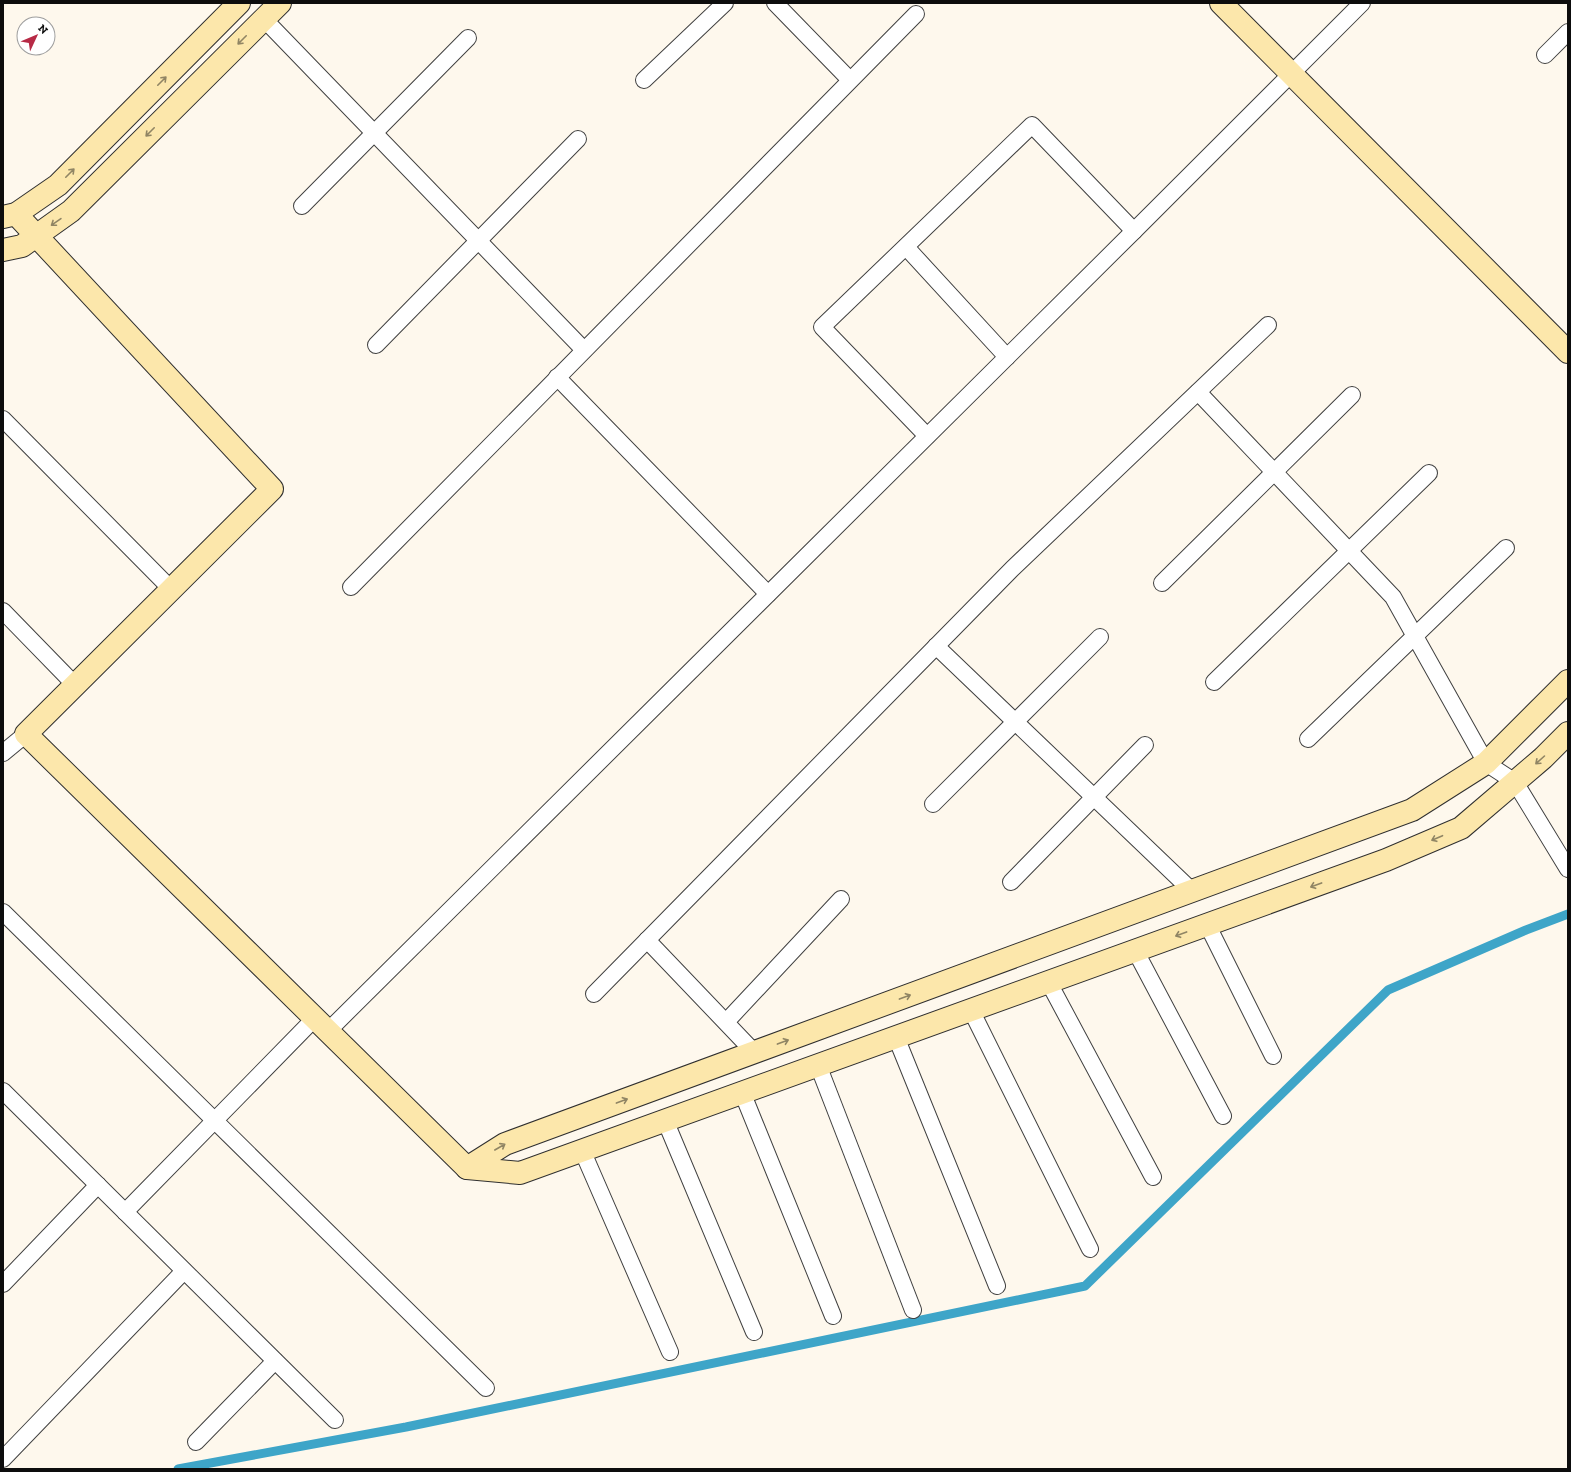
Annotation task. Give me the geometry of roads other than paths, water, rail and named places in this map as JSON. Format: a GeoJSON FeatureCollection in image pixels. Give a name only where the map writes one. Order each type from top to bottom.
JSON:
{"type":"FeatureCollection","features":[{"type":"Feature","properties":{"kind":"street"},"geometry":{"type":"LineString","coordinates":[[239,3],[58,185],[9,215],[36,235],[272,489],[26,734],[467,1168],[520,1173],[1386,860],[1461,828],[1515,782],[1568,733]]}},
{"type":"Feature","properties":{"kind":"street"},"geometry":{"type":"LineString","coordinates":[[3,250],[22,246],[71,212],[280,3]]}},
{"type":"Feature","properties":{"kind":"street"},"geometry":{"type":"LineString","coordinates":[[1221,3],[1568,352]]}},
{"type":"Feature","properties":{"kind":"street"},"geometry":{"type":"LineString","coordinates":[[467,1168],[505,1144],[1412,810],[1486,763],[1568,681]]}},
{"type":"Feature","properties":{"kind":"lane"},"geometry":{"type":"LineString","coordinates":[[644,80],[725,3]]}},
{"type":"Feature","properties":{"kind":"lane"},"geometry":{"type":"LineString","coordinates":[[775,3],[850,80]]}},
{"type":"Feature","properties":{"kind":"lane"},"geometry":{"type":"LineString","coordinates":[[125,1212],[215,1121],[321,1025],[768,594],[1362,3]]}},
{"type":"Feature","properties":{"kind":"lane"},"geometry":{"type":"LineString","coordinates":[[351,587],[916,14]]}},
{"type":"Feature","properties":{"kind":"lane"},"geometry":{"type":"LineString","coordinates":[[264,19],[584,350]]}},
{"type":"Feature","properties":{"kind":"lane"},"geometry":{"type":"LineString","coordinates":[[1545,54],[1568,32]]}},
{"type":"Feature","properties":{"kind":"lane"},"geometry":{"type":"LineString","coordinates":[[302,206],[468,38]]}},
{"type":"Feature","properties":{"kind":"lane"},"geometry":{"type":"LineString","coordinates":[[927,436],[822,327],[1032,125],[1134,231]]}},
{"type":"Feature","properties":{"kind":"lane"},"geometry":{"type":"LineString","coordinates":[[376,345],[578,139]]}},
{"type":"Feature","properties":{"kind":"lane"},"geometry":{"type":"LineString","coordinates":[[906,247],[1006,357]]}},
{"type":"Feature","properties":{"kind":"lane"},"geometry":{"type":"LineString","coordinates":[[594,994],[1012,569],[1268,326]]}},
{"type":"Feature","properties":{"kind":"lane"},"geometry":{"type":"LineString","coordinates":[[557,377],[768,594]]}},
{"type":"Feature","properties":{"kind":"lane"},"geometry":{"type":"LineString","coordinates":[[1198,392],[1393,597],[1486,763],[1515,782],[1568,869]]}},
{"type":"Feature","properties":{"kind":"lane"},"geometry":{"type":"LineString","coordinates":[[1162,583],[1352,395]]}},
{"type":"Feature","properties":{"kind":"lane"},"geometry":{"type":"LineString","coordinates":[[3,419],[171,589]]}},
{"type":"Feature","properties":{"kind":"lane"},"geometry":{"type":"LineString","coordinates":[[1214,682],[1429,473]]}},
{"type":"Feature","properties":{"kind":"lane"},"geometry":{"type":"LineString","coordinates":[[1308,739],[1506,548]]}},
{"type":"Feature","properties":{"kind":"lane"},"geometry":{"type":"LineString","coordinates":[[3,612],[75,685]]}},
{"type":"Feature","properties":{"kind":"lane"},"geometry":{"type":"LineString","coordinates":[[933,804],[1100,637]]}},
{"type":"Feature","properties":{"kind":"lane"},"geometry":{"type":"LineString","coordinates":[[936,646],[1192,891]]}},
{"type":"Feature","properties":{"kind":"lane"},"geometry":{"type":"LineString","coordinates":[[3,753],[26,734]]}},
{"type":"Feature","properties":{"kind":"lane"},"geometry":{"type":"LineString","coordinates":[[1011,882],[1145,745]]}},
{"type":"Feature","properties":{"kind":"lane"},"geometry":{"type":"LineString","coordinates":[[726,1022],[842,899]]}},
{"type":"Feature","properties":{"kind":"lane"},"geometry":{"type":"LineString","coordinates":[[3,912],[486,1388]]}},
{"type":"Feature","properties":{"kind":"lane"},"geometry":{"type":"LineString","coordinates":[[1207,924],[1273,1056]]}},
{"type":"Feature","properties":{"kind":"lane"},"geometry":{"type":"LineString","coordinates":[[647,940],[754,1052]]}},
{"type":"Feature","properties":{"kind":"lane"},"geometry":{"type":"LineString","coordinates":[[1135,950],[1223,1116]]}},
{"type":"Feature","properties":{"kind":"lane"},"geometry":{"type":"LineString","coordinates":[[1048,981],[1153,1177]]}},
{"type":"Feature","properties":{"kind":"lane"},"geometry":{"type":"LineString","coordinates":[[971,1010],[1090,1249]]}},
{"type":"Feature","properties":{"kind":"lane"},"geometry":{"type":"LineString","coordinates":[[896,1037],[997,1286]]}},
{"type":"Feature","properties":{"kind":"lane"},"geometry":{"type":"LineString","coordinates":[[818,1065],[913,1310]]}},
{"type":"Feature","properties":{"kind":"lane"},"geometry":{"type":"LineString","coordinates":[[742,1092],[833,1316]]}},
{"type":"Feature","properties":{"kind":"lane"},"geometry":{"type":"LineString","coordinates":[[5,1097],[98,1185],[335,1420]]}},
{"type":"Feature","properties":{"kind":"lane"},"geometry":{"type":"LineString","coordinates":[[664,1120],[754,1332]]}},
{"type":"Feature","properties":{"kind":"lane"},"geometry":{"type":"LineString","coordinates":[[582,1150],[670,1352]]}},
{"type":"Feature","properties":{"kind":"lane"},"geometry":{"type":"LineString","coordinates":[[3,1284],[98,1185]]}},
{"type":"Feature","properties":{"kind":"lane"},"geometry":{"type":"LineString","coordinates":[[3,1459],[184,1271]]}},
{"type":"Feature","properties":{"kind":"lane"},"geometry":{"type":"LineString","coordinates":[[196,1442],[275,1361]]}},
{"type":"Feature","properties":{"kind":"waterway"},"geometry":{"type":"LineString","coordinates":[[178,1469],[406,1427],[1085,1286],[1388,990],[1526,930],[1568,914]]}}]}
